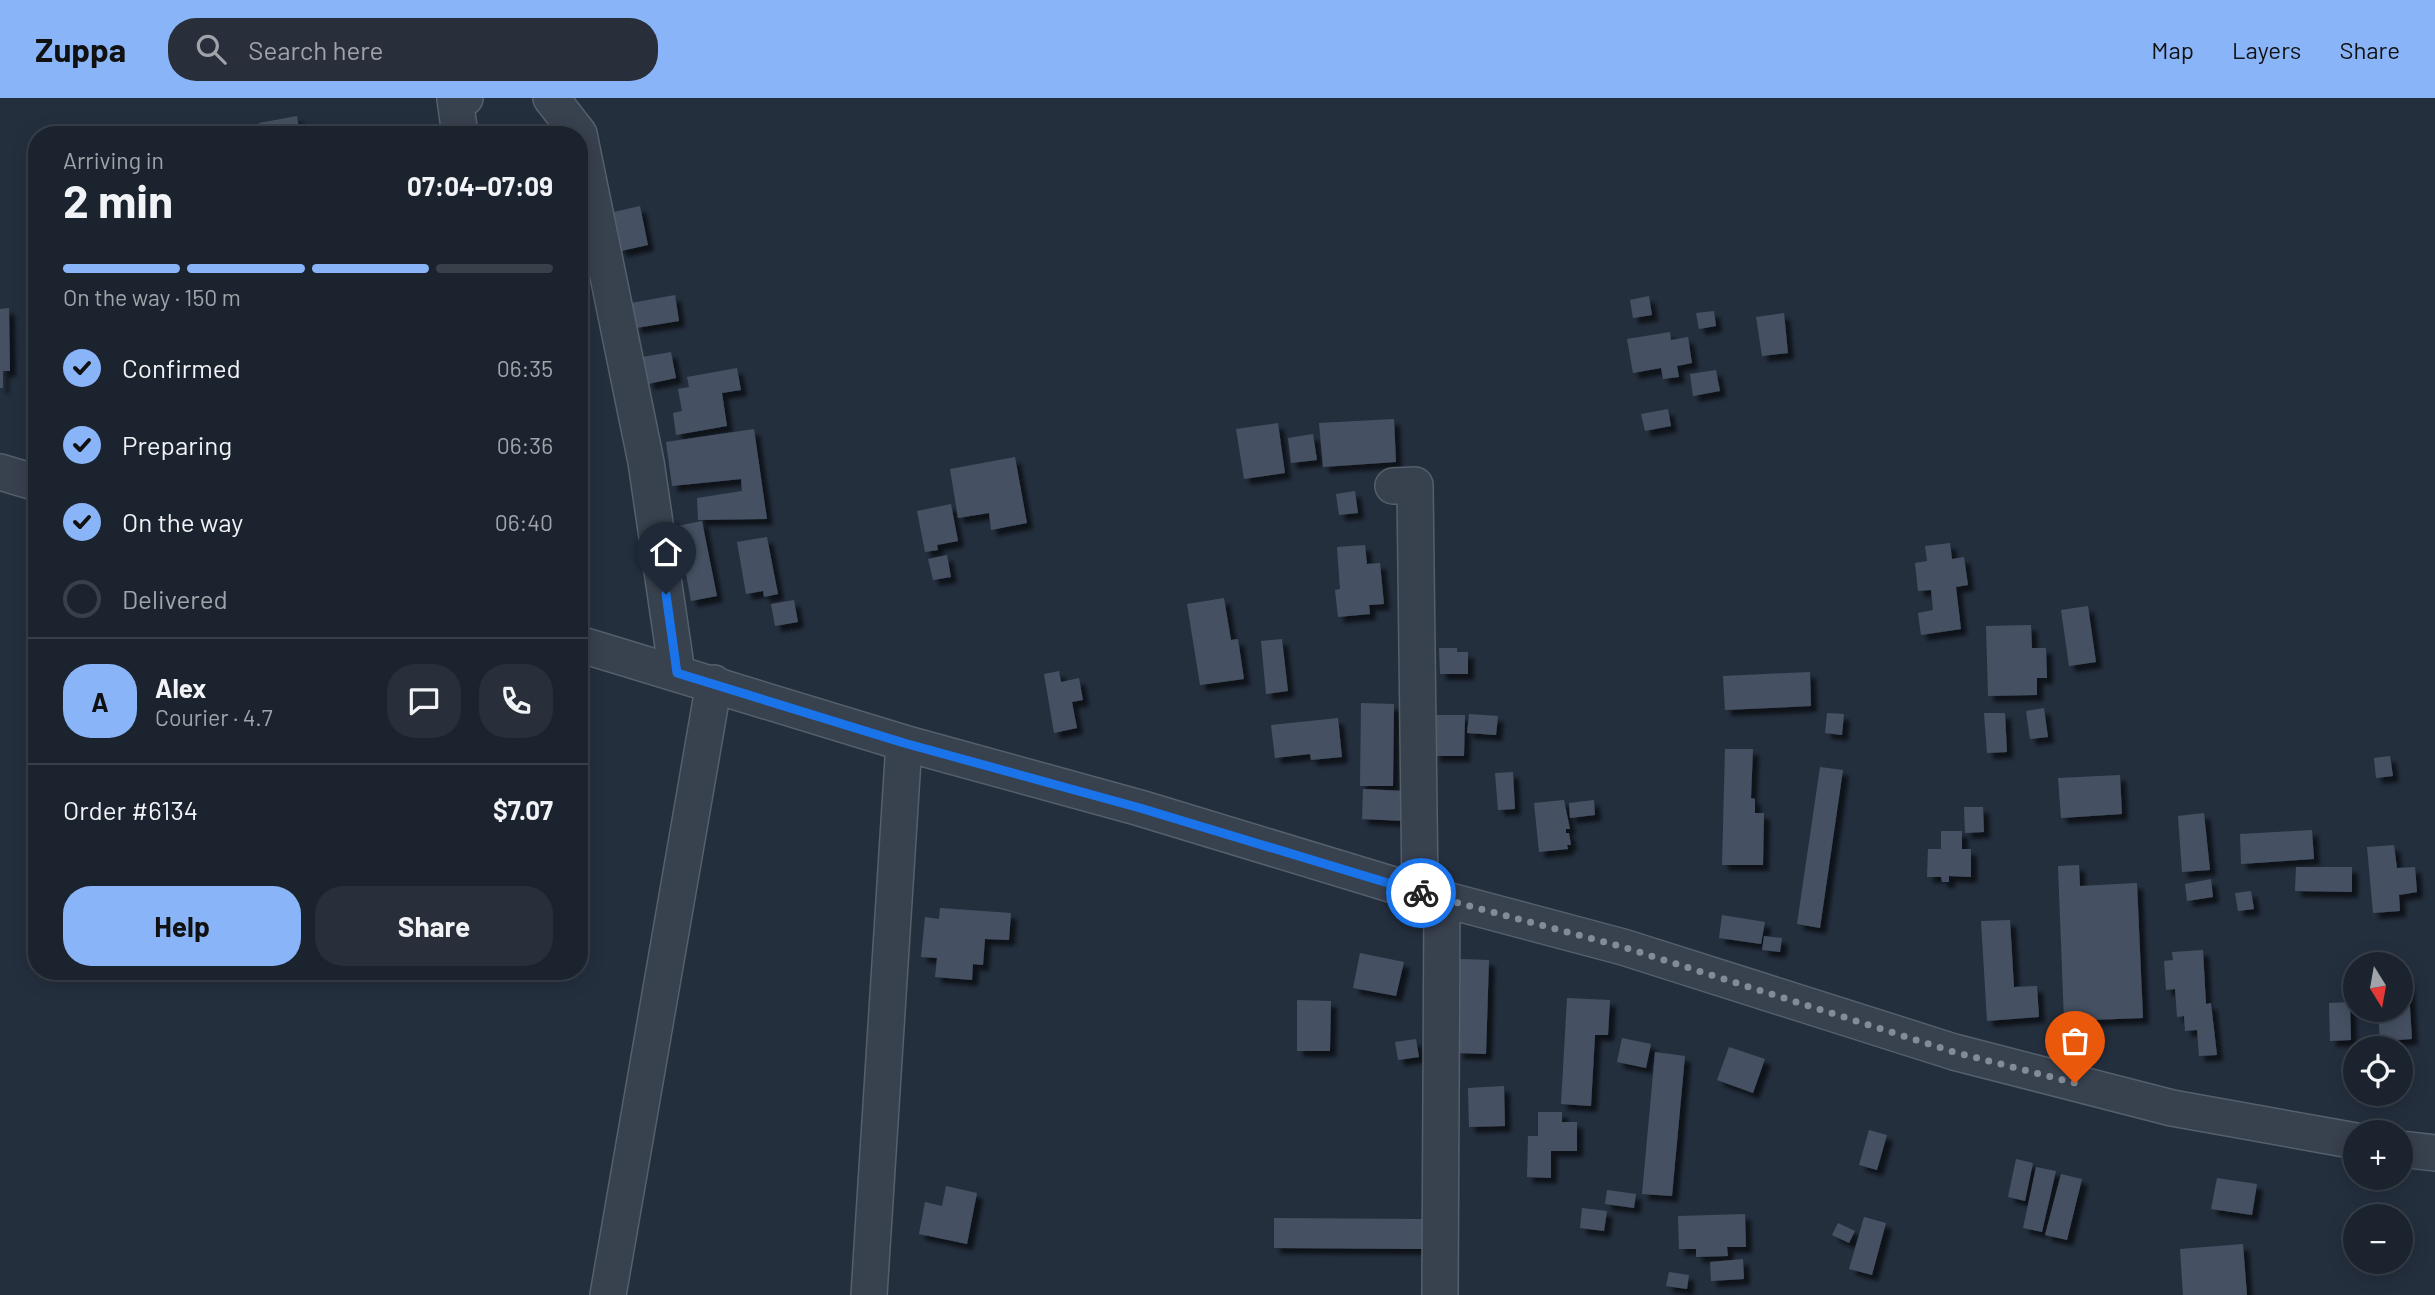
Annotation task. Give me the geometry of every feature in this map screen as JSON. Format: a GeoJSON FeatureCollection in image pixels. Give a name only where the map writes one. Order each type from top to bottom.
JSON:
{"type":"FeatureCollection","features":[{"type":"Feature","properties":{"kind":"street"},"geometry":{"type":"LineString","coordinates":[[459,126],[455,99],[465,98]]}},
{"type":"Feature","properties":{"kind":"street"},"geometry":{"type":"LineString","coordinates":[[551,98],[573,126]]}},
{"type":"Feature","properties":{"kind":"street"},"geometry":{"type":"LineString","coordinates":[[588,178],[646,462],[677,673]]}},
{"type":"Feature","properties":{"kind":"street"},"geometry":{"type":"LineString","coordinates":[[0,472],[28,480]]}},
{"type":"Feature","properties":{"kind":"street"},"geometry":{"type":"LineString","coordinates":[[1393,486],[1415,485],[1431,895],[1440,1295]]}},
{"type":"Feature","properties":{"kind":"street"},"geometry":{"type":"LineString","coordinates":[[588,647],[904,743],[1140,808],[1431,895],[1623,947],[1954,1052],[2172,1108],[2343,1139]]}},
{"type":"Feature","properties":{"kind":"street"},"geometry":{"type":"LineString","coordinates":[[608,1295],[714,683]]}},
{"type":"Feature","properties":{"kind":"street"},"geometry":{"type":"LineString","coordinates":[[869,1295],[904,743]]}},
{"type":"Feature","properties":{"kind":"street"},"geometry":{"type":"LineString","coordinates":[[2413,1150],[2435,1153]]}},
{"type":"Feature","properties":{"kind":"building"},"geometry":{"type":"Polygon","coordinates":[[[297,116],[299,126],[260,126],[259,123],[297,116]]]}},
{"type":"Feature","properties":{"kind":"building"},"geometry":{"type":"Polygon","coordinates":[[[640,206],[648,245],[621,251],[605,214],[640,206]]]}},
{"type":"Feature","properties":{"kind":"building"},"geometry":{"type":"Polygon","coordinates":[[[675,295],[679,321],[636,328],[631,303],[675,295]]]}},
{"type":"Feature","properties":{"kind":"building"},"geometry":{"type":"Polygon","coordinates":[[[1649,296],[1652,315],[1633,318],[1630,300],[1649,296]]]}},
{"type":"Feature","properties":{"kind":"building"},"geometry":{"type":"Polygon","coordinates":[[[9,308],[10,371],[3,371],[3,388],[0,388],[0,309],[9,308]]]}},
{"type":"Feature","properties":{"kind":"building"},"geometry":{"type":"Polygon","coordinates":[[[1714,311],[1716,326],[1699,329],[1696,313],[1714,311]]]}},
{"type":"Feature","properties":{"kind":"building"},"geometry":{"type":"Polygon","coordinates":[[[1784,313],[1788,353],[1762,356],[1756,317],[1784,313]]]}},
{"type":"Feature","properties":{"kind":"building"},"geometry":{"type":"Polygon","coordinates":[[[1670,332],[1671,340],[1688,337],[1692,363],[1677,366],[1679,377],[1663,379],[1661,368],[1633,373],[1627,339],[1670,332]]]}},
{"type":"Feature","properties":{"kind":"building"},"geometry":{"type":"Polygon","coordinates":[[[671,352],[676,378],[648,384],[642,357],[671,352]]]}},
{"type":"Feature","properties":{"kind":"building"},"geometry":{"type":"Polygon","coordinates":[[[737,368],[741,390],[722,393],[727,426],[676,435],[673,413],[682,411],[678,389],[689,387],[687,377],[737,368]]]}},
{"type":"Feature","properties":{"kind":"building"},"geometry":{"type":"Polygon","coordinates":[[[1716,370],[1720,391],[1693,396],[1690,374],[1716,370]]]}},
{"type":"Feature","properties":{"kind":"building"},"geometry":{"type":"Polygon","coordinates":[[[1668,409],[1671,426],[1645,431],[1641,414],[1668,409]]]}},
{"type":"Feature","properties":{"kind":"building"},"geometry":{"type":"Polygon","coordinates":[[[1394,419],[1396,462],[1323,467],[1319,423],[1394,419]]]}},
{"type":"Feature","properties":{"kind":"building"},"geometry":{"type":"Polygon","coordinates":[[[1278,423],[1285,473],[1244,479],[1236,429],[1278,423]]]}},
{"type":"Feature","properties":{"kind":"building"},"geometry":{"type":"Polygon","coordinates":[[[754,429],[767,519],[698,520],[697,498],[742,491],[741,479],[672,486],[666,442],[754,429]]]}},
{"type":"Feature","properties":{"kind":"building"},"geometry":{"type":"Polygon","coordinates":[[[1313,434],[1317,460],[1291,463],[1288,438],[1313,434]]]}},
{"type":"Feature","properties":{"kind":"building"},"geometry":{"type":"Polygon","coordinates":[[[1015,457],[1027,523],[991,530],[989,513],[958,518],[950,469],[1015,457]]]}},
{"type":"Feature","properties":{"kind":"building"},"geometry":{"type":"Polygon","coordinates":[[[1355,491],[1358,513],[1339,515],[1336,494],[1355,491]]]}},
{"type":"Feature","properties":{"kind":"building"},"geometry":{"type":"Polygon","coordinates":[[[951,504],[958,541],[937,545],[938,550],[925,552],[917,511],[951,504]]]}},
{"type":"Feature","properties":{"kind":"building"},"geometry":{"type":"Polygon","coordinates":[[[702,521],[717,596],[691,601],[677,526],[702,521]]]}},
{"type":"Feature","properties":{"kind":"building"},"geometry":{"type":"Polygon","coordinates":[[[767,537],[778,594],[764,597],[763,591],[746,594],[737,542],[767,537]]]}},
{"type":"Feature","properties":{"kind":"building"},"geometry":{"type":"Polygon","coordinates":[[[1950,543],[1952,559],[1964,557],[1968,585],[1956,587],[1961,629],[1921,635],[1918,613],[1933,610],[1931,590],[1918,591],[1915,563],[1927,561],[1925,546],[1950,543]]]}},
{"type":"Feature","properties":{"kind":"building"},"geometry":{"type":"Polygon","coordinates":[[[1365,545],[1367,564],[1380,563],[1384,604],[1369,605],[1370,614],[1338,617],[1335,590],[1340,589],[1337,547],[1365,545]]]}},
{"type":"Feature","properties":{"kind":"building"},"geometry":{"type":"Polygon","coordinates":[[[947,555],[951,577],[933,580],[928,559],[947,555]]]}},
{"type":"Feature","properties":{"kind":"building"},"geometry":{"type":"Polygon","coordinates":[[[1224,598],[1231,640],[1238,639],[1244,679],[1200,685],[1187,604],[1224,598]]]}},
{"type":"Feature","properties":{"kind":"building"},"geometry":{"type":"Polygon","coordinates":[[[794,600],[798,622],[775,626],[771,604],[794,600]]]}},
{"type":"Feature","properties":{"kind":"building"},"geometry":{"type":"Polygon","coordinates":[[[2088,606],[2096,662],[2069,666],[2061,610],[2088,606]]]}},
{"type":"Feature","properties":{"kind":"building"},"geometry":{"type":"Polygon","coordinates":[[[2031,625],[2032,648],[2046,648],[2047,678],[2037,678],[2037,695],[1988,696],[1986,626],[2031,625]]]}},
{"type":"Feature","properties":{"kind":"building"},"geometry":{"type":"Polygon","coordinates":[[[1282,639],[1288,691],[1266,694],[1261,641],[1282,639]]]}},
{"type":"Feature","properties":{"kind":"building"},"geometry":{"type":"Polygon","coordinates":[[[1439,648],[1457,648],[1457,652],[1468,652],[1468,674],[1440,674],[1439,648]]]}},
{"type":"Feature","properties":{"kind":"building"},"geometry":{"type":"Polygon","coordinates":[[[1059,671],[1061,682],[1079,678],[1083,700],[1072,702],[1077,728],[1054,733],[1044,674],[1059,671]]]}},
{"type":"Feature","properties":{"kind":"building"},"geometry":{"type":"Polygon","coordinates":[[[1810,672],[1811,706],[1725,710],[1723,676],[1810,672]]]}},
{"type":"Feature","properties":{"kind":"building"},"geometry":{"type":"Polygon","coordinates":[[[1361,703],[1394,704],[1393,786],[1360,786],[1361,703]]]}},
{"type":"Feature","properties":{"kind":"building"},"geometry":{"type":"Polygon","coordinates":[[[2044,708],[2048,737],[2030,739],[2026,711],[2044,708]]]}},
{"type":"Feature","properties":{"kind":"building"},"geometry":{"type":"Polygon","coordinates":[[[1827,713],[1844,714],[1842,735],[1825,733],[1827,713]]]}},
{"type":"Feature","properties":{"kind":"building"},"geometry":{"type":"Polygon","coordinates":[[[1984,713],[2005,713],[2007,752],[1987,753],[1984,713]]]}},
{"type":"Feature","properties":{"kind":"building"},"geometry":{"type":"Polygon","coordinates":[[[1469,714],[1498,716],[1496,735],[1467,733],[1469,714]]]}},
{"type":"Feature","properties":{"kind":"building"},"geometry":{"type":"Polygon","coordinates":[[[1435,715],[1465,715],[1464,756],[1434,756],[1435,715]]]}},
{"type":"Feature","properties":{"kind":"building"},"geometry":{"type":"Polygon","coordinates":[[[1338,718],[1342,757],[1311,760],[1310,754],[1275,758],[1271,725],[1338,718]]]}},
{"type":"Feature","properties":{"kind":"building"},"geometry":{"type":"Polygon","coordinates":[[[1725,749],[1753,749],[1751,798],[1755,799],[1755,813],[1764,813],[1763,865],[1722,865],[1725,749]]]}},
{"type":"Feature","properties":{"kind":"building"},"geometry":{"type":"Polygon","coordinates":[[[2390,756],[2393,776],[2376,778],[2374,758],[2390,756]]]}},
{"type":"Feature","properties":{"kind":"building"},"geometry":{"type":"Polygon","coordinates":[[[1820,767],[1843,770],[1820,928],[1797,924],[1820,767]]]}},
{"type":"Feature","properties":{"kind":"building"},"geometry":{"type":"Polygon","coordinates":[[[1513,772],[1515,809],[1498,810],[1495,773],[1513,772]]]}},
{"type":"Feature","properties":{"kind":"building"},"geometry":{"type":"Polygon","coordinates":[[[2120,775],[2122,814],[2061,818],[2058,778],[2120,775]]]}},
{"type":"Feature","properties":{"kind":"building"},"geometry":{"type":"Polygon","coordinates":[[[1363,789],[1405,791],[1405,821],[1362,819],[1363,789]]]}},
{"type":"Feature","properties":{"kind":"building"},"geometry":{"type":"Polygon","coordinates":[[[1564,800],[1570,829],[1566,829],[1566,833],[1569,833],[1571,845],[1567,845],[1568,849],[1539,852],[1534,803],[1564,800]]]}},
{"type":"Feature","properties":{"kind":"building"},"geometry":{"type":"Polygon","coordinates":[[[1594,800],[1595,815],[1570,818],[1569,803],[1594,800]]]}},
{"type":"Feature","properties":{"kind":"building"},"geometry":{"type":"Polygon","coordinates":[[[1964,807],[1983,807],[1984,832],[1965,833],[1964,807]]]}},
{"type":"Feature","properties":{"kind":"building"},"geometry":{"type":"Polygon","coordinates":[[[2204,813],[2210,870],[2182,872],[2178,816],[2204,813]]]}},
{"type":"Feature","properties":{"kind":"building"},"geometry":{"type":"Polygon","coordinates":[[[2312,830],[2314,859],[2241,864],[2240,834],[2312,830]]]}},
{"type":"Feature","properties":{"kind":"building"},"geometry":{"type":"Polygon","coordinates":[[[1941,831],[1962,831],[1962,849],[1971,849],[1971,877],[1949,876],[1949,882],[1942,882],[1941,877],[1927,877],[1928,849],[1941,849],[1941,831]]]}},
{"type":"Feature","properties":{"kind":"building"},"geometry":{"type":"Polygon","coordinates":[[[2394,845],[2397,868],[2415,867],[2417,892],[2399,895],[2400,911],[2373,913],[2367,847],[2394,845]]]}},
{"type":"Feature","properties":{"kind":"building"},"geometry":{"type":"Polygon","coordinates":[[[2079,865],[2080,886],[2137,883],[2143,1018],[2064,1021],[2058,866],[2079,865]]]}},
{"type":"Feature","properties":{"kind":"building"},"geometry":{"type":"Polygon","coordinates":[[[2296,867],[2352,867],[2352,892],[2295,891],[2296,867]]]}},
{"type":"Feature","properties":{"kind":"building"},"geometry":{"type":"Polygon","coordinates":[[[2211,879],[2213,897],[2187,901],[2185,884],[2211,879]]]}},
{"type":"Feature","properties":{"kind":"building"},"geometry":{"type":"Polygon","coordinates":[[[2251,891],[2254,909],[2238,911],[2235,893],[2251,891]]]}},
{"type":"Feature","properties":{"kind":"building"},"geometry":{"type":"Polygon","coordinates":[[[940,908],[1011,913],[1009,940],[985,939],[983,965],[973,964],[972,980],[935,977],[937,958],[921,957],[925,917],[939,919],[940,908]]]}},
{"type":"Feature","properties":{"kind":"building"},"geometry":{"type":"Polygon","coordinates":[[[1722,915],[1765,922],[1761,944],[1719,938],[1722,915]]]}},
{"type":"Feature","properties":{"kind":"building"},"geometry":{"type":"Polygon","coordinates":[[[2010,920],[2014,987],[2037,986],[2039,1017],[1987,1021],[1981,921],[2010,920]]]}},
{"type":"Feature","properties":{"kind":"building"},"geometry":{"type":"Polygon","coordinates":[[[1764,936],[1782,938],[1780,952],[1762,950],[1764,936]]]}},
{"type":"Feature","properties":{"kind":"building"},"geometry":{"type":"Polygon","coordinates":[[[2203,950],[2206,1004],[2211,1003],[2217,1055],[2199,1056],[2197,1030],[2185,1031],[2184,1016],[2177,1017],[2175,989],[2166,990],[2164,961],[2173,960],[2172,952],[2203,950]]]}},
{"type":"Feature","properties":{"kind":"building"},"geometry":{"type":"Polygon","coordinates":[[[1360,953],[1404,962],[1396,996],[1353,988],[1360,953]]]}},
{"type":"Feature","properties":{"kind":"building"},"geometry":{"type":"Polygon","coordinates":[[[1460,959],[1489,960],[1486,1054],[1457,1053],[1460,959]]]}},
{"type":"Feature","properties":{"kind":"building"},"geometry":{"type":"Polygon","coordinates":[[[1567,998],[1610,1000],[1608,1035],[1595,1035],[1591,1106],[1561,1104],[1567,998]]]}},
{"type":"Feature","properties":{"kind":"building"},"geometry":{"type":"Polygon","coordinates":[[[1297,1000],[1331,1001],[1330,1051],[1297,1051],[1297,1000]]]}},
{"type":"Feature","properties":{"kind":"building"},"geometry":{"type":"Polygon","coordinates":[[[2343,1002],[2343,1022],[2351,1022],[2351,1036],[2343,1036],[2343,1040],[2330,1041],[2329,1003],[2343,1002]]]}},
{"type":"Feature","properties":{"kind":"building"},"geometry":{"type":"Polygon","coordinates":[[[2379,1022],[2411,1022],[2412,1036],[2380,1036],[2379,1022]]]}},
{"type":"Feature","properties":{"kind":"building"},"geometry":{"type":"Polygon","coordinates":[[[1622,1038],[1651,1044],[1646,1068],[1617,1062],[1622,1038]]]}},
{"type":"Feature","properties":{"kind":"building"},"geometry":{"type":"Polygon","coordinates":[[[1416,1039],[1419,1057],[1398,1060],[1395,1042],[1416,1039]]]}},
{"type":"Feature","properties":{"kind":"building"},"geometry":{"type":"Polygon","coordinates":[[[1729,1047],[1765,1059],[1753,1093],[1717,1080],[1729,1047]]]}},
{"type":"Feature","properties":{"kind":"building"},"geometry":{"type":"Polygon","coordinates":[[[1655,1052],[1685,1056],[1672,1196],[1642,1194],[1655,1052]]]}},
{"type":"Feature","properties":{"kind":"building"},"geometry":{"type":"Polygon","coordinates":[[[1504,1086],[1505,1126],[1469,1127],[1468,1088],[1504,1086]]]}},
{"type":"Feature","properties":{"kind":"building"},"geometry":{"type":"Polygon","coordinates":[[[1538,1112],[1562,1112],[1562,1122],[1577,1122],[1577,1151],[1551,1151],[1551,1178],[1527,1177],[1528,1136],[1538,1136],[1538,1112]]]}},
{"type":"Feature","properties":{"kind":"building"},"geometry":{"type":"Polygon","coordinates":[[[1869,1130],[1887,1135],[1877,1170],[1859,1165],[1869,1130]]]}},
{"type":"Feature","properties":{"kind":"building"},"geometry":{"type":"Polygon","coordinates":[[[2016,1159],[2033,1163],[2025,1201],[2008,1197],[2016,1159]]]}},
{"type":"Feature","properties":{"kind":"building"},"geometry":{"type":"Polygon","coordinates":[[[2036,1167],[2056,1171],[2042,1232],[2023,1228],[2036,1167]]]}},
{"type":"Feature","properties":{"kind":"building"},"geometry":{"type":"Polygon","coordinates":[[[2061,1174],[2082,1179],[2067,1240],[2045,1235],[2061,1174]]]}},
{"type":"Feature","properties":{"kind":"building"},"geometry":{"type":"Polygon","coordinates":[[[2217,1178],[2257,1184],[2252,1215],[2211,1209],[2217,1178]]]}},
{"type":"Feature","properties":{"kind":"building"},"geometry":{"type":"Polygon","coordinates":[[[946,1186],[977,1193],[967,1244],[919,1234],[925,1202],[942,1206],[946,1186]]]}},
{"type":"Feature","properties":{"kind":"building"},"geometry":{"type":"Polygon","coordinates":[[[1607,1190],[1636,1194],[1634,1208],[1605,1204],[1607,1190]]]}},
{"type":"Feature","properties":{"kind":"building"},"geometry":{"type":"Polygon","coordinates":[[[1582,1208],[1607,1211],[1604,1231],[1580,1228],[1582,1208]]]}},
{"type":"Feature","properties":{"kind":"building"},"geometry":{"type":"Polygon","coordinates":[[[1745,1214],[1746,1247],[1727,1247],[1728,1256],[1696,1257],[1696,1249],[1679,1249],[1678,1216],[1745,1214]]]}},
{"type":"Feature","properties":{"kind":"building"},"geometry":{"type":"Polygon","coordinates":[[[1864,1217],[1886,1223],[1872,1275],[1849,1269],[1864,1217]]]}},
{"type":"Feature","properties":{"kind":"building"},"geometry":{"type":"Polygon","coordinates":[[[1274,1218],[1422,1219],[1422,1249],[1274,1248],[1274,1218]]]}},
{"type":"Feature","properties":{"kind":"building"},"geometry":{"type":"Polygon","coordinates":[[[1838,1223],[1855,1231],[1849,1243],[1832,1235],[1838,1223]]]}},
{"type":"Feature","properties":{"kind":"building"},"geometry":{"type":"Polygon","coordinates":[[[2243,1244],[2247,1295],[2183,1295],[2180,1249],[2243,1244]]]}},
{"type":"Feature","properties":{"kind":"building"},"geometry":{"type":"Polygon","coordinates":[[[1743,1259],[1744,1279],[1711,1281],[1710,1262],[1743,1259]]]}},
{"type":"Feature","properties":{"kind":"building"},"geometry":{"type":"Polygon","coordinates":[[[1669,1272],[1689,1275],[1687,1289],[1666,1286],[1669,1272]]]}},
{"type":"Feature","properties":{"kind":"way so far"},"geometry":{"type":"LineString","coordinates":[[1421,893],[1623,947],[1954,1052],[2075,1083]]}},
{"type":"Feature","properties":{"kind":"route"},"geometry":{"type":"LineString","coordinates":[[666,594],[677,673],[904,743],[1140,808],[1421,893]]}}]}
